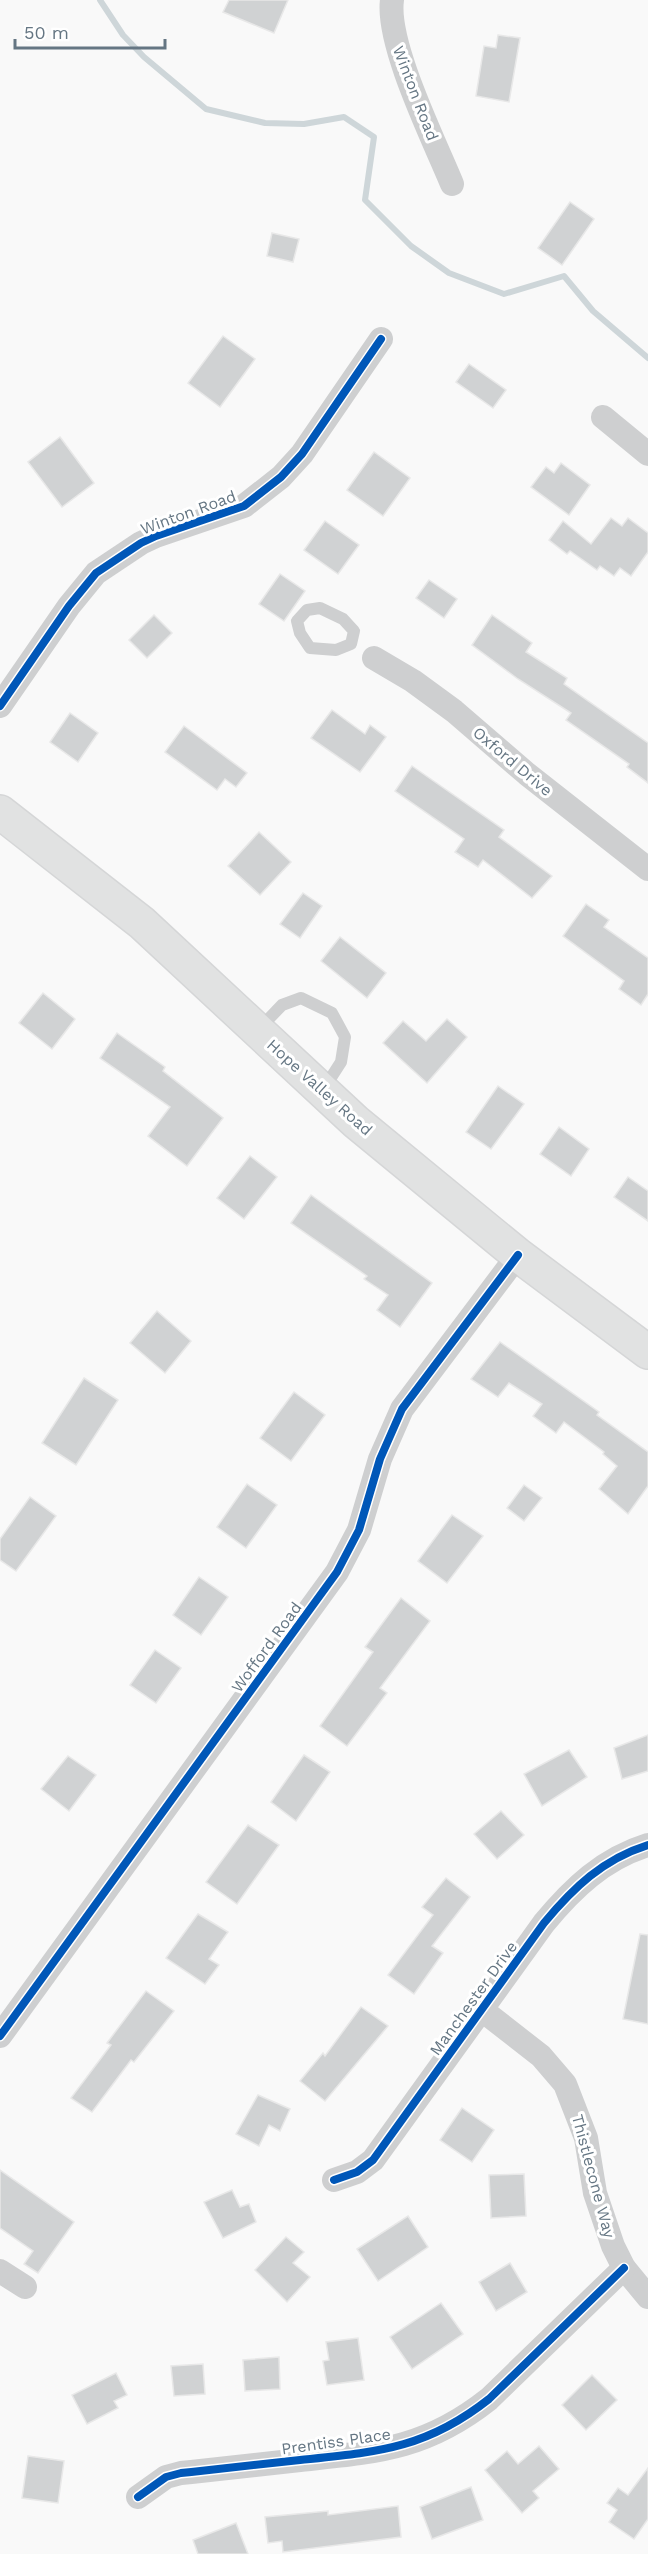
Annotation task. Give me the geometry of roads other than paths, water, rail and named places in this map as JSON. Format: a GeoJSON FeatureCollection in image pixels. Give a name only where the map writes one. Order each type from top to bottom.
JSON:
{"type":"FeatureCollection","features":[{"type":"Feature","properties":{"kind":"main road","name":"Hope Valley Road"},"geometry":{"type":"LineString","coordinates":[[0,812],[142,923],[322,1091],[518,1255],[648,1352]]}},
{"type":"Feature","properties":{"kind":"street","name":"Winton Road"},"geometry":{"type":"LineString","coordinates":[[392,0],[390,12],[394,33],[409,78],[452,184]]}},
{"type":"Feature","properties":{"kind":"street","name":"Winton Road"},"geometry":{"type":"LineString","coordinates":[[0,706],[69,606],[96,573],[141,543],[156,536],[244,506],[281,477],[302,454],[381,339]]}},
{"type":"Feature","properties":{"kind":"street"},"geometry":{"type":"LineString","coordinates":[[603,417],[648,454]]}},
{"type":"Feature","properties":{"kind":"street","name":"Oxford Drive"},"geometry":{"type":"LineString","coordinates":[[363,651],[413,681],[454,711],[527,774],[648,869]]}},
{"type":"Feature","properties":{"kind":"street","name":"Wofford Road"},"geometry":{"type":"LineString","coordinates":[[0,2036],[338,1572],[359,1530],[380,1459],[402,1409],[518,1255]]}},
{"type":"Feature","properties":{"kind":"street","name":"Manchester Drive"},"geometry":{"type":"LineString","coordinates":[[334,2180],[357,2172],[373,2160],[544,1923],[569,1893],[609,1861],[624,1852],[648,1845]]}},
{"type":"Feature","properties":{"kind":"street","name":"Thistlecone Way"},"geometry":{"type":"LineString","coordinates":[[482,2010],[541,2056],[565,2084],[586,2138],[595,2193],[613,2246],[624,2268],[648,2297]]}},
{"type":"Feature","properties":{"kind":"street","name":"Prentiss Place"},"geometry":{"type":"LineString","coordinates":[[138,2497],[166,2477],[181,2473],[378,2452],[434,2434],[465,2418],[489,2399],[624,2268]]}},
{"type":"Feature","properties":{"kind":"street"},"geometry":{"type":"LineString","coordinates":[[0,2271],[25,2288]]}},
{"type":"Feature","properties":{"kind":"lane"},"geometry":{"type":"LineString","coordinates":[[320,608],[343,619],[354,631],[363,651],[310,648],[300,633],[297,621],[307,610],[320,608]]}},
{"type":"Feature","properties":{"kind":"lane"},"geometry":{"type":"LineString","coordinates":[[257,1030],[282,1005],[301,998],[332,1013],[345,1037],[341,1062],[322,1091]]}},
{"type":"Feature","properties":{"kind":"waterway"},"geometry":{"type":"LineString","coordinates":[[100,0],[123,35],[144,57],[206,109],[265,123],[304,124],[344,117],[374,137],[365,200],[411,246],[449,273],[504,294],[564,276],[593,311],[648,358]]}}]}
